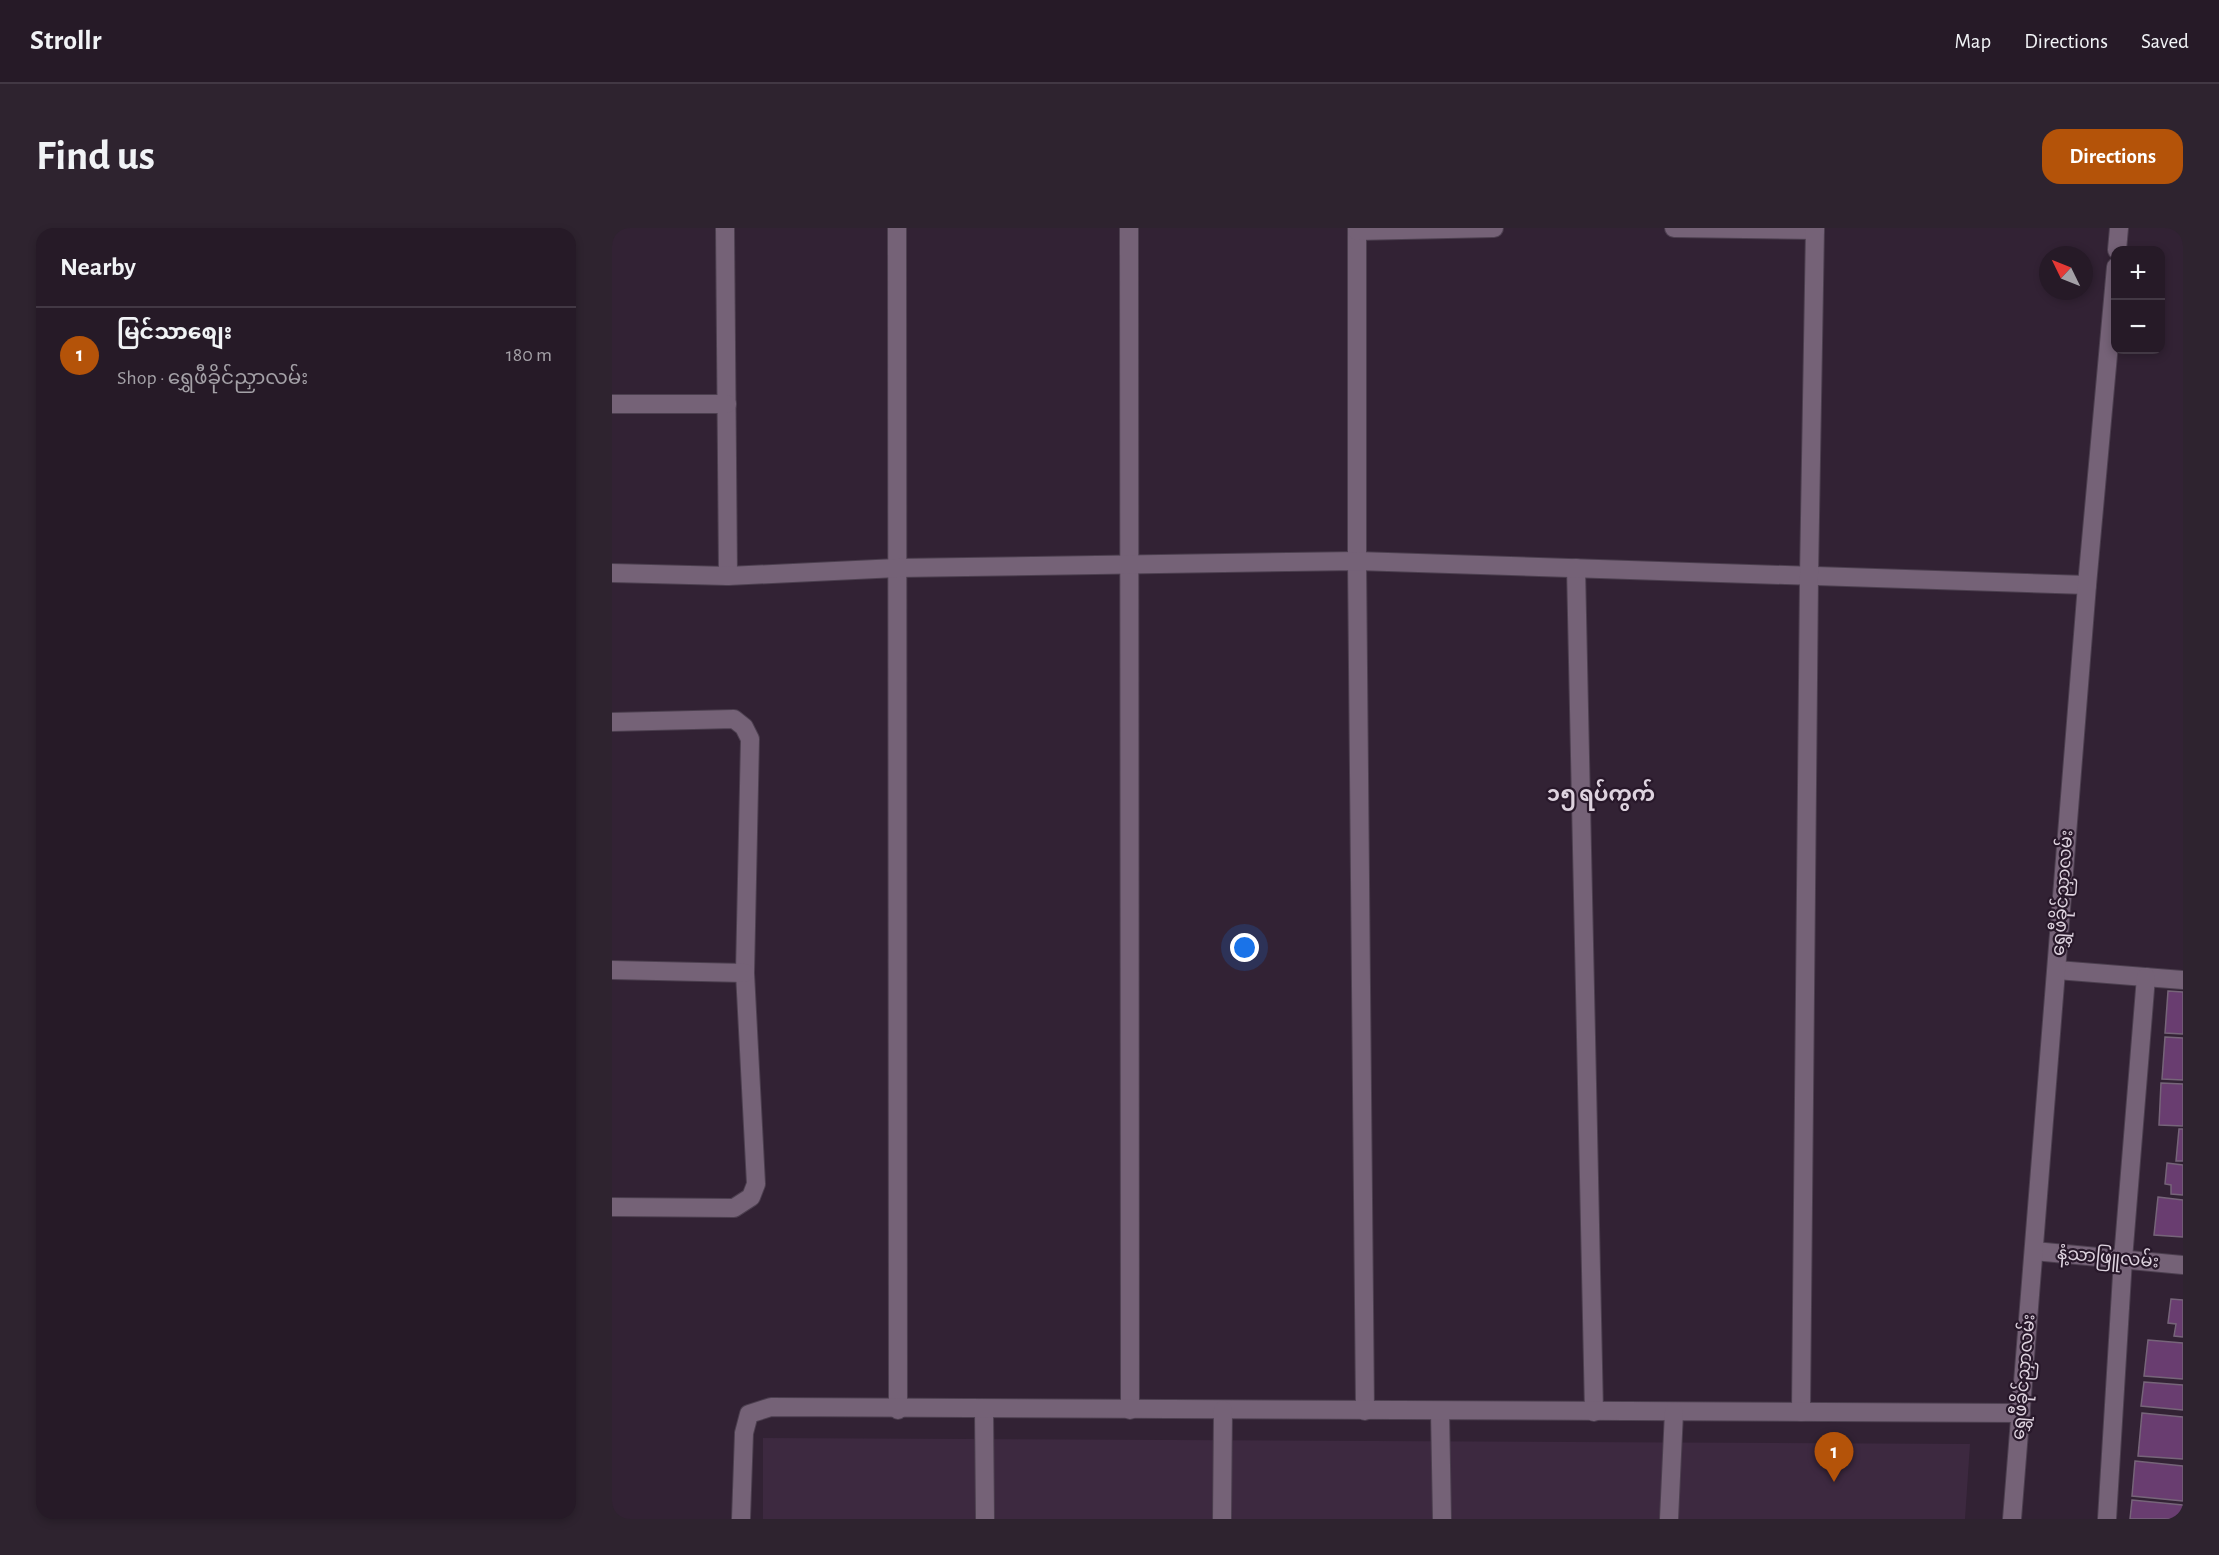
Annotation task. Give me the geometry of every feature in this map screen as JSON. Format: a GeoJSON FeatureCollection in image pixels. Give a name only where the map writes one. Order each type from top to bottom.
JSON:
{"type":"FeatureCollection","features":[{"type":"Feature","properties":{"kind":"street"},"geometry":{"type":"LineString","coordinates":[[725,228],[728,576]]}},
{"type":"Feature","properties":{"kind":"street"},"geometry":{"type":"LineString","coordinates":[[897,228],[898,1410]]}},
{"type":"Feature","properties":{"kind":"street"},"geometry":{"type":"LineString","coordinates":[[1129,228],[1130,1410]]}},
{"type":"Feature","properties":{"kind":"street"},"geometry":{"type":"LineString","coordinates":[[1365,1411],[1357,561],[1357,229],[1494,228]]}},
{"type":"Feature","properties":{"kind":"street"},"geometry":{"type":"LineString","coordinates":[[1674,228],[1815,229],[1809,576],[1801,1412]]}},
{"type":"Feature","properties":{"kind":"street"},"geometry":{"type":"LineString","coordinates":[[2117,246],[2119,228]]}},
{"type":"Feature","properties":{"kind":"street","name":"ရွှေဖီခိုင်ညှာလမ်း"},"geometry":{"type":"LineString","coordinates":[[2012,1519],[2112,300]]}},
{"type":"Feature","properties":{"kind":"street"},"geometry":{"type":"LineString","coordinates":[[612,404],[727,404]]}},
{"type":"Feature","properties":{"kind":"street"},"geometry":{"type":"LineString","coordinates":[[612,573],[728,576],[897,568],[1357,561],[2087,585]]}},
{"type":"Feature","properties":{"kind":"street"},"geometry":{"type":"LineString","coordinates":[[1576,568],[1594,1412]]}},
{"type":"Feature","properties":{"kind":"street"},"geometry":{"type":"LineString","coordinates":[[612,722],[734,719],[744,728],[750,739],[745,972],[756,1184],[751,1197],[734,1208],[612,1207]]}},
{"type":"Feature","properties":{"kind":"street"},"geometry":{"type":"LineString","coordinates":[[612,970],[745,972]]}},
{"type":"Feature","properties":{"kind":"street"},"geometry":{"type":"LineString","coordinates":[[2057,970],[2183,980]]}},
{"type":"Feature","properties":{"kind":"street"},"geometry":{"type":"LineString","coordinates":[[2107,1519],[2123,1259],[2146,978]]}},
{"type":"Feature","properties":{"kind":"street","name":"နံ့သာဖြူလမ်း"},"geometry":{"type":"LineString","coordinates":[[2034,1251],[2183,1265]]}},
{"type":"Feature","properties":{"kind":"street"},"geometry":{"type":"LineString","coordinates":[[741,1519],[744,1433],[749,1414],[771,1407],[898,1410],[2021,1413]]}},
{"type":"Feature","properties":{"kind":"street"},"geometry":{"type":"LineString","coordinates":[[984,1410],[986,1519]]}},
{"type":"Feature","properties":{"kind":"street"},"geometry":{"type":"LineString","coordinates":[[1222,1519],[1223,1410]]}},
{"type":"Feature","properties":{"kind":"street"},"geometry":{"type":"LineString","coordinates":[[1440,1411],[1442,1519]]}},
{"type":"Feature","properties":{"kind":"street"},"geometry":{"type":"LineString","coordinates":[[1669,1519],[1674,1412]]}},
{"type":"Feature","properties":{"kind":"shaded area"},"geometry":{"type":"Polygon","coordinates":[[[763,1438],[1970,1444],[1965,1519],[763,1519],[763,1438]]]}},
{"type":"Feature","properties":{"kind":"building"},"geometry":{"type":"Polygon","coordinates":[[[2168,991],[2183,992],[2183,1034],[2165,1033],[2168,991]]]}},
{"type":"Feature","properties":{"kind":"building"},"geometry":{"type":"Polygon","coordinates":[[[2165,1037],[2183,1038],[2183,1080],[2162,1079],[2165,1037]]]}},
{"type":"Feature","properties":{"kind":"building"},"geometry":{"type":"Polygon","coordinates":[[[2161,1083],[2183,1084],[2183,1126],[2159,1125],[2161,1083]]]}},
{"type":"Feature","properties":{"kind":"building"},"geometry":{"type":"Polygon","coordinates":[[[2179,1129],[2183,1129],[2183,1161],[2176,1161],[2179,1129]]]}},
{"type":"Feature","properties":{"kind":"building"},"geometry":{"type":"Polygon","coordinates":[[[2167,1163],[2183,1165],[2183,1195],[2171,1194],[2171,1185],[2165,1184],[2167,1163]]]}},
{"type":"Feature","properties":{"kind":"building"},"geometry":{"type":"Polygon","coordinates":[[[2158,1197],[2183,1200],[2183,1237],[2154,1235],[2158,1197]]]}},
{"type":"Feature","properties":{"kind":"building"},"geometry":{"type":"Polygon","coordinates":[[[2171,1299],[2183,1300],[2183,1337],[2174,1336],[2176,1324],[2168,1323],[2171,1299]]]}},
{"type":"Feature","properties":{"kind":"building"},"geometry":{"type":"Polygon","coordinates":[[[2148,1340],[2183,1343],[2183,1379],[2144,1376],[2148,1340]]]}},
{"type":"Feature","properties":{"kind":"building"},"geometry":{"type":"Polygon","coordinates":[[[2144,1382],[2183,1385],[2183,1410],[2141,1406],[2144,1382]]]}},
{"type":"Feature","properties":{"kind":"building"},"geometry":{"type":"Polygon","coordinates":[[[2142,1413],[2183,1417],[2183,1459],[2138,1456],[2142,1413]]]}},
{"type":"Feature","properties":{"kind":"building"},"geometry":{"type":"Polygon","coordinates":[[[2135,1461],[2183,1466],[2183,1501],[2132,1496],[2135,1461]]]}},
{"type":"Feature","properties":{"kind":"building"},"geometry":{"type":"Polygon","coordinates":[[[2132,1500],[2183,1505],[2183,1519],[2130,1519],[2132,1500]]]}},
{"type":"Feature","properties":{"kind":"place","name":"မြင်သာစျေး"},"geometry":{"type":"Point","coordinates":[1834,1482]}},
{"type":"Feature","properties":{"kind":"district","name":"၁၅ ရပ်ကွက်"},"geometry":{"type":"Point","coordinates":[1601,794]}}]}
